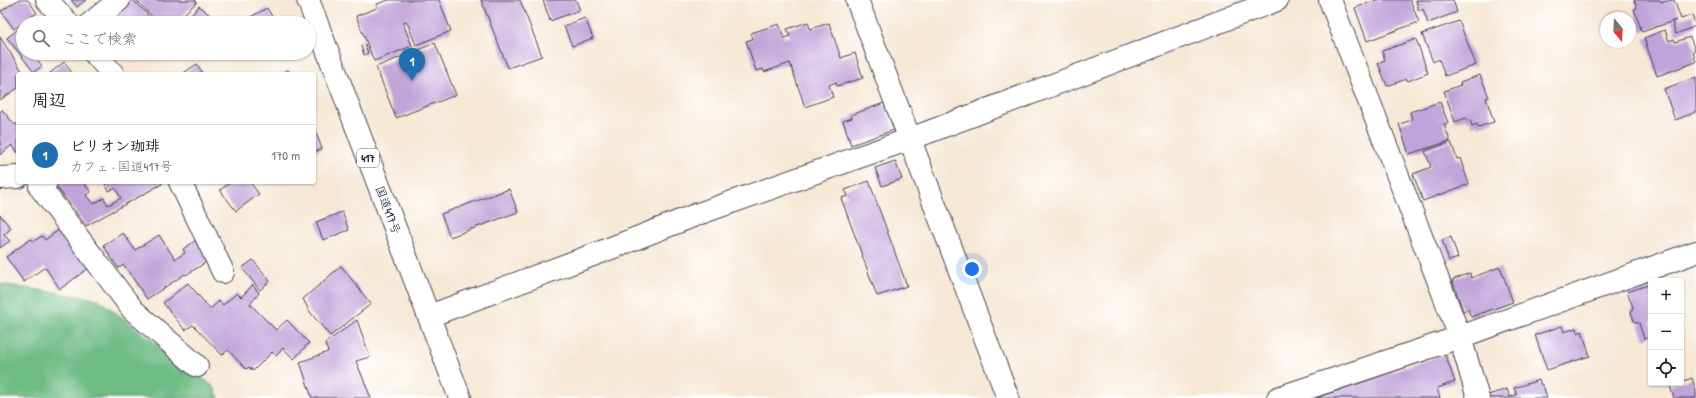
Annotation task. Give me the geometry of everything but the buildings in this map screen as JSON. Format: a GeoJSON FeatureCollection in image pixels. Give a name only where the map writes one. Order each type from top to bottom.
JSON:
{"type":"FeatureCollection","features":[{"type":"Feature","properties":{"kind":"main road"},"geometry":{"type":"LineString","coordinates":[[47,0],[62,16]]}},
{"type":"Feature","properties":{"kind":"main road"},"geometry":{"type":"LineString","coordinates":[[100,16],[119,0]]}},
{"type":"Feature","properties":{"kind":"main road","name":"国道417号"},"geometry":{"type":"LineString","coordinates":[[308,0],[314,16]]}},
{"type":"Feature","properties":{"kind":"main road"},"geometry":{"type":"LineString","coordinates":[[857,0],[1008,398]]}},
{"type":"Feature","properties":{"kind":"main road"},"geometry":{"type":"LineString","coordinates":[[429,316],[698,214],[910,139],[1277,0]]}},
{"type":"Feature","properties":{"kind":"main road"},"geometry":{"type":"LineString","coordinates":[[1330,0],[1460,337],[1478,398]]}},
{"type":"Feature","properties":{"kind":"main road","name":"国道417号"},"geometry":{"type":"LineString","coordinates":[[316,21],[460,398]]}},
{"type":"Feature","properties":{"kind":"main road"},"geometry":{"type":"LineString","coordinates":[[100,60],[111,72]]}},
{"type":"Feature","properties":{"kind":"main road"},"geometry":{"type":"LineString","coordinates":[[0,178],[16,177]]}},
{"type":"Feature","properties":{"kind":"main road"},"geometry":{"type":"LineString","coordinates":[[40,184],[133,310],[198,366]]}},
{"type":"Feature","properties":{"kind":"main road"},"geometry":{"type":"LineString","coordinates":[[181,184],[224,272]]}},
{"type":"Feature","properties":{"kind":"main road"},"geometry":{"type":"LineString","coordinates":[[1278,398],[1460,337],[1696,252]]}},
{"type":"Feature","properties":{"kind":"green space"},"geometry":{"type":"Polygon","coordinates":[[[0,284],[98,299],[214,387],[219,398],[0,398],[0,284]]]}},
{"type":"Feature","properties":{"kind":"place","name":"ビリオン珈琲"},"geometry":{"type":"Point","coordinates":[412,81]}}]}
